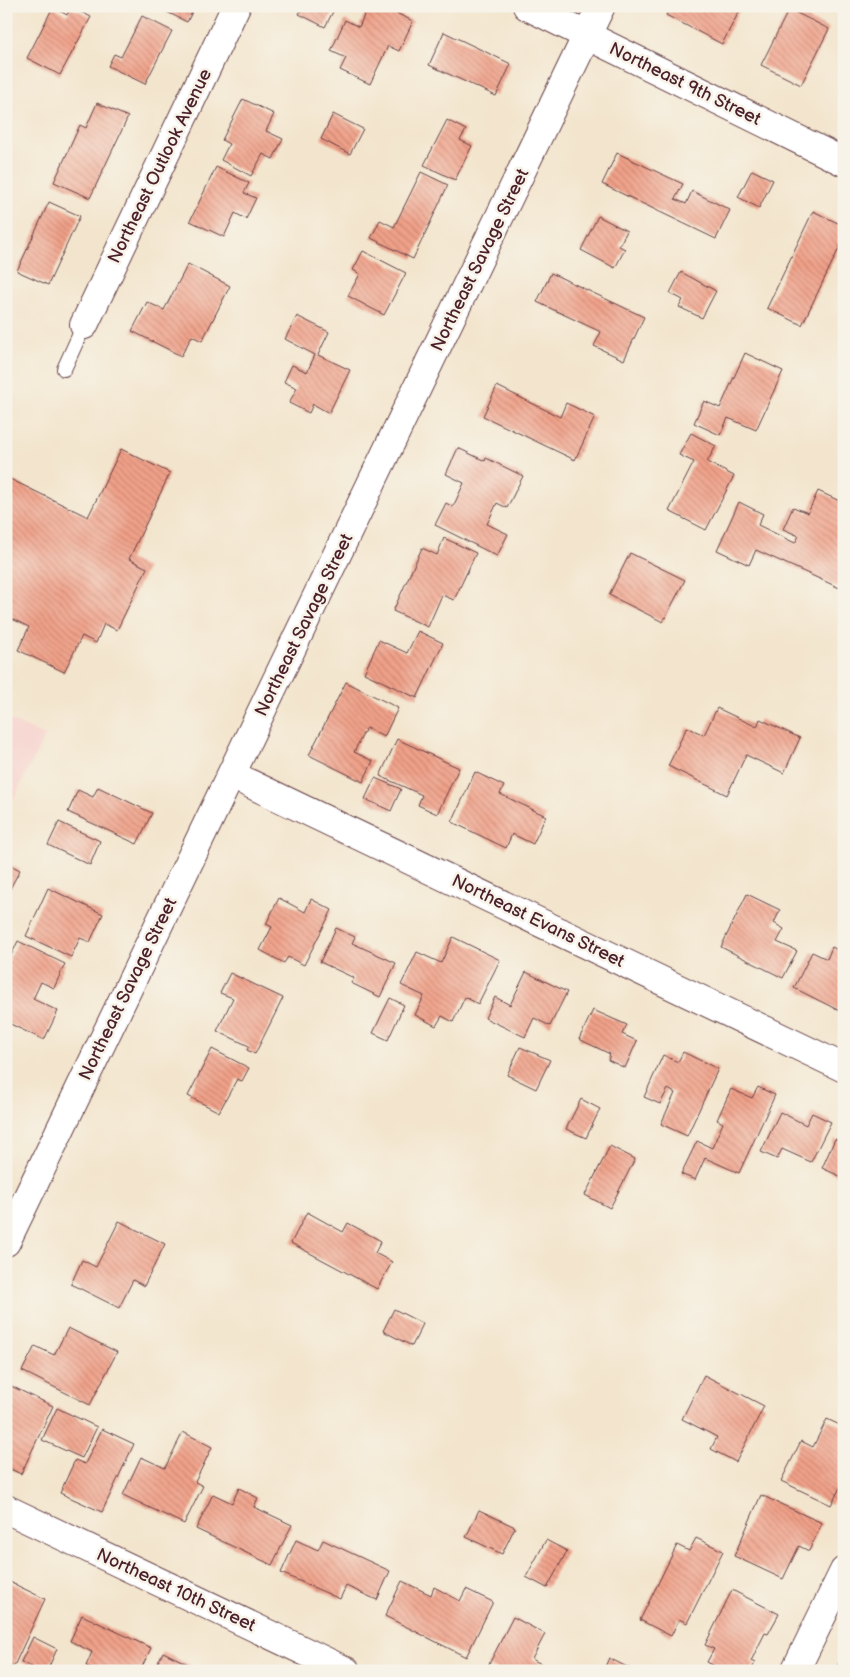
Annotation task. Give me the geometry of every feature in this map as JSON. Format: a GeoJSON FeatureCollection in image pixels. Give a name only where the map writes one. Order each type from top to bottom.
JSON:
{"type":"FeatureCollection","features":[{"type":"Feature","properties":{"kind":"street","name":"Northeast Outlook Avenue"},"geometry":{"type":"LineString","coordinates":[[84,325],[236,6]]}},
{"type":"Feature","properties":{"kind":"street","name":"Northeast 9th Street"},"geometry":{"type":"LineString","coordinates":[[526,6],[843,160]]}},
{"type":"Feature","properties":{"kind":"street","name":"Northeast Savage Street"},"geometry":{"type":"LineString","coordinates":[[6,1242],[602,6]]}},
{"type":"Feature","properties":{"kind":"street","name":"Northeast Evans Street"},"geometry":{"type":"LineString","coordinates":[[232,775],[844,1068]]}},
{"type":"Feature","properties":{"kind":"street","name":"Northeast 10th Street"},"geometry":{"type":"LineString","coordinates":[[6,1509],[346,1671]]}},
{"type":"Feature","properties":{"kind":"street"},"geometry":{"type":"LineString","coordinates":[[795,1671],[844,1571]]}},
{"type":"Feature","properties":{"kind":"lane"},"geometry":{"type":"LineString","coordinates":[[64,369],[84,325]]}},
{"type":"Feature","properties":{"kind":"shaded area"},"geometry":{"type":"Polygon","coordinates":[[[6,718],[45,736],[6,814],[6,718]]]}},
{"type":"Feature","properties":{"kind":"building"},"geometry":{"type":"Polygon","coordinates":[[[170,6],[195,6],[187,22],[167,12],[170,6]]]}},
{"type":"Feature","properties":{"kind":"building"},"geometry":{"type":"Polygon","coordinates":[[[303,6],[336,6],[325,27],[299,14],[303,6]]]}},
{"type":"Feature","properties":{"kind":"building"},"geometry":{"type":"Polygon","coordinates":[[[368,6],[381,6],[413,21],[399,51],[388,46],[370,84],[340,70],[346,58],[331,51],[345,20],[359,27],[368,6]]]}},
{"type":"Feature","properties":{"kind":"building"},"geometry":{"type":"Polygon","coordinates":[[[671,6],[742,6],[722,44],[666,15],[671,6]]]}},
{"type":"Feature","properties":{"kind":"building"},"geometry":{"type":"Polygon","coordinates":[[[53,7],[67,15],[71,7],[91,17],[60,75],[27,58],[53,7]]]}},
{"type":"Feature","properties":{"kind":"building"},"geometry":{"type":"Polygon","coordinates":[[[789,9],[829,29],[801,85],[761,65],[789,9]]]}},
{"type":"Feature","properties":{"kind":"building"},"geometry":{"type":"Polygon","coordinates":[[[142,16],[172,31],[145,84],[108,66],[114,54],[121,57],[142,16]]]}},
{"type":"Feature","properties":{"kind":"building"},"geometry":{"type":"Polygon","coordinates":[[[444,32],[511,64],[496,96],[429,65],[444,32]]]}},
{"type":"Feature","properties":{"kind":"building"},"geometry":{"type":"Polygon","coordinates":[[[243,99],[274,114],[266,131],[283,139],[273,159],[263,154],[251,176],[221,160],[229,144],[222,140],[243,99]]]}},
{"type":"Feature","properties":{"kind":"building"},"geometry":{"type":"Polygon","coordinates":[[[97,103],[128,117],[90,198],[54,182],[80,125],[86,128],[97,103]]]}},
{"type":"Feature","properties":{"kind":"building"},"geometry":{"type":"Polygon","coordinates":[[[333,114],[363,129],[350,154],[321,139],[333,114]]]}},
{"type":"Feature","properties":{"kind":"building"},"geometry":{"type":"Polygon","coordinates":[[[447,120],[466,130],[460,140],[472,146],[455,180],[424,165],[447,120]]]}},
{"type":"Feature","properties":{"kind":"building"},"geometry":{"type":"Polygon","coordinates":[[[617,153],[683,184],[675,199],[686,204],[692,191],[730,210],[716,239],[602,184],[617,153]]]}},
{"type":"Feature","properties":{"kind":"building"},"geometry":{"type":"Polygon","coordinates":[[[216,167],[249,183],[244,193],[256,198],[246,219],[235,213],[224,237],[190,221],[216,167]]]}},
{"type":"Feature","properties":{"kind":"building"},"geometry":{"type":"Polygon","coordinates":[[[752,170],[773,180],[759,208],[738,197],[752,170]]]}},
{"type":"Feature","properties":{"kind":"building"},"geometry":{"type":"Polygon","coordinates":[[[421,172],[448,185],[413,259],[371,238],[380,220],[394,227],[421,172]]]}},
{"type":"Feature","properties":{"kind":"building"},"geometry":{"type":"Polygon","coordinates":[[[49,202],[80,216],[48,285],[17,271],[49,202]]]}},
{"type":"Feature","properties":{"kind":"building"},"geometry":{"type":"Polygon","coordinates":[[[813,211],[844,226],[844,238],[802,325],[767,308],[813,211]]]}},
{"type":"Feature","properties":{"kind":"building"},"geometry":{"type":"Polygon","coordinates":[[[598,216],[627,231],[619,246],[625,249],[615,268],[581,250],[598,216]]]}},
{"type":"Feature","properties":{"kind":"building"},"geometry":{"type":"Polygon","coordinates":[[[363,251],[406,273],[384,315],[348,296],[360,274],[353,270],[363,251]]]}},
{"type":"Feature","properties":{"kind":"building"},"geometry":{"type":"Polygon","coordinates":[[[188,264],[230,286],[202,341],[192,336],[181,356],[132,331],[147,302],[164,310],[188,264]]]}},
{"type":"Feature","properties":{"kind":"building"},"geometry":{"type":"Polygon","coordinates":[[[681,272],[716,291],[702,318],[679,307],[683,300],[670,293],[681,272]]]}},
{"type":"Feature","properties":{"kind":"building"},"geometry":{"type":"Polygon","coordinates":[[[551,273],[644,317],[624,360],[594,346],[601,332],[537,302],[551,273]]]}},
{"type":"Feature","properties":{"kind":"building"},"geometry":{"type":"Polygon","coordinates":[[[297,316],[329,332],[318,355],[350,370],[329,413],[313,404],[309,413],[289,403],[297,388],[284,382],[292,365],[307,372],[315,355],[285,339],[297,316]]]}},
{"type":"Feature","properties":{"kind":"building"},"geometry":{"type":"Polygon","coordinates":[[[745,353],[783,371],[756,430],[728,418],[720,435],[694,423],[704,401],[720,408],[745,353]]]}},
{"type":"Feature","properties":{"kind":"building"},"geometry":{"type":"Polygon","coordinates":[[[497,386],[560,417],[566,403],[595,417],[575,460],[483,416],[497,386]]]}},
{"type":"Feature","properties":{"kind":"building"},"geometry":{"type":"Polygon","coordinates":[[[691,433],[716,446],[707,462],[734,476],[706,530],[669,511],[694,462],[679,455],[691,433]]]}},
{"type":"Feature","properties":{"kind":"building"},"geometry":{"type":"Polygon","coordinates":[[[458,448],[485,461],[486,458],[523,476],[507,508],[497,503],[487,524],[508,534],[497,556],[435,525],[446,503],[453,507],[464,483],[446,474],[458,448]]]}},
{"type":"Feature","properties":{"kind":"building"},"geometry":{"type":"Polygon","coordinates":[[[121,449],[170,473],[129,559],[147,568],[117,630],[104,624],[96,643],[82,636],[64,672],[18,650],[29,627],[6,616],[6,477],[88,517],[121,449]]]}},
{"type":"Feature","properties":{"kind":"building"},"geometry":{"type":"Polygon","coordinates":[[[818,491],[844,503],[844,590],[756,550],[749,565],[717,550],[739,502],[763,514],[758,525],[795,543],[799,536],[783,529],[793,507],[808,513],[818,491]]]}},
{"type":"Feature","properties":{"kind":"building"},"geometry":{"type":"Polygon","coordinates":[[[444,538],[476,553],[454,600],[442,595],[428,627],[393,611],[422,548],[437,555],[444,538]]]}},
{"type":"Feature","properties":{"kind":"building"},"geometry":{"type":"Polygon","coordinates":[[[630,553],[685,580],[663,622],[609,595],[630,553]]]}},
{"type":"Feature","properties":{"kind":"building"},"geometry":{"type":"Polygon","coordinates":[[[418,631],[443,643],[417,698],[364,673],[379,640],[407,653],[418,631]]]}},
{"type":"Feature","properties":{"kind":"building"},"geometry":{"type":"Polygon","coordinates":[[[346,682],[398,708],[384,737],[366,728],[354,752],[373,761],[363,782],[309,755],[346,682]]]}},
{"type":"Feature","properties":{"kind":"building"},"geometry":{"type":"Polygon","coordinates":[[[717,708],[757,727],[760,719],[800,738],[784,773],[746,755],[727,795],[668,766],[687,727],[704,735],[717,708]]]}},
{"type":"Feature","properties":{"kind":"building"},"geometry":{"type":"Polygon","coordinates":[[[397,739],[459,768],[437,814],[418,805],[422,795],[380,776],[397,739]]]}},
{"type":"Feature","properties":{"kind":"building"},"geometry":{"type":"Polygon","coordinates":[[[475,772],[504,786],[500,794],[546,816],[533,844],[512,834],[506,848],[452,822],[475,772]]]}},
{"type":"Feature","properties":{"kind":"building"},"geometry":{"type":"Polygon","coordinates":[[[375,778],[401,789],[391,811],[365,799],[375,778]]]}},
{"type":"Feature","properties":{"kind":"building"},"geometry":{"type":"Polygon","coordinates":[[[98,787],[152,813],[137,844],[68,812],[78,790],[93,797],[98,787]]]}},
{"type":"Feature","properties":{"kind":"building"},"geometry":{"type":"Polygon","coordinates":[[[59,822],[100,841],[90,865],[48,845],[59,822]]]}},
{"type":"Feature","properties":{"kind":"building"},"geometry":{"type":"Polygon","coordinates":[[[6,863],[20,870],[6,896],[6,863]]]}},
{"type":"Feature","properties":{"kind":"building"},"geometry":{"type":"Polygon","coordinates":[[[48,888],[103,914],[90,942],[80,938],[71,957],[26,936],[48,888]]]}},
{"type":"Feature","properties":{"kind":"building"},"geometry":{"type":"Polygon","coordinates":[[[747,894],[780,910],[774,923],[784,929],[777,942],[797,951],[783,978],[721,947],[747,894]]]}},
{"type":"Feature","properties":{"kind":"building"},"geometry":{"type":"Polygon","coordinates":[[[279,898],[305,912],[311,899],[332,910],[304,965],[288,957],[284,963],[260,950],[272,927],[266,924],[279,898]]]}},
{"type":"Feature","properties":{"kind":"building"},"geometry":{"type":"Polygon","coordinates":[[[336,928],[355,937],[352,943],[396,963],[380,997],[351,983],[354,978],[320,962],[336,928]]]}},
{"type":"Feature","properties":{"kind":"building"},"geometry":{"type":"Polygon","coordinates":[[[453,937],[500,960],[478,1004],[465,997],[453,1022],[442,1016],[436,1026],[415,1015],[424,996],[401,985],[417,952],[441,963],[453,937]]]}},
{"type":"Feature","properties":{"kind":"building"},"geometry":{"type":"Polygon","coordinates":[[[18,941],[65,964],[54,988],[41,982],[33,999],[58,1011],[44,1040],[6,1022],[6,966],[18,941]]]}},
{"type":"Feature","properties":{"kind":"building"},"geometry":{"type":"Polygon","coordinates":[[[832,947],[844,953],[844,1013],[794,988],[812,952],[827,959],[832,947]]]}},
{"type":"Feature","properties":{"kind":"building"},"geometry":{"type":"Polygon","coordinates":[[[526,972],[567,992],[550,1026],[534,1018],[525,1037],[485,1018],[495,997],[510,1005],[526,972]]]}},
{"type":"Feature","properties":{"kind":"building"},"geometry":{"type":"Polygon","coordinates":[[[230,973],[283,998],[255,1054],[247,1050],[249,1046],[217,1031],[233,998],[220,993],[230,973]]]}},
{"type":"Feature","properties":{"kind":"building"},"geometry":{"type":"Polygon","coordinates":[[[390,998],[404,1005],[388,1040],[373,1033],[390,998]]]}},
{"type":"Feature","properties":{"kind":"building"},"geometry":{"type":"Polygon","coordinates":[[[593,1010],[627,1025],[622,1034],[637,1041],[625,1068],[608,1060],[610,1054],[579,1039],[593,1010]]]}},
{"type":"Feature","properties":{"kind":"building"},"geometry":{"type":"Polygon","coordinates":[[[520,1047],[550,1060],[536,1089],[507,1075],[520,1047]]]}},
{"type":"Feature","properties":{"kind":"building"},"geometry":{"type":"Polygon","coordinates":[[[212,1049],[249,1068],[242,1081],[237,1079],[219,1112],[188,1096],[212,1049]]]}},
{"type":"Feature","properties":{"kind":"building"},"geometry":{"type":"Polygon","coordinates":[[[683,1052],[718,1069],[687,1136],[661,1124],[675,1093],[668,1089],[660,1104],[644,1097],[663,1055],[678,1062],[683,1052]]]}},
{"type":"Feature","properties":{"kind":"building"},"geometry":{"type":"Polygon","coordinates":[[[758,1087],[775,1095],[739,1173],[705,1158],[695,1180],[681,1174],[697,1141],[712,1148],[723,1123],[717,1120],[731,1089],[752,1098],[758,1087]]]}},
{"type":"Feature","properties":{"kind":"building"},"geometry":{"type":"Polygon","coordinates":[[[581,1099],[600,1109],[586,1138],[566,1129],[581,1099]]]}},
{"type":"Feature","properties":{"kind":"building"},"geometry":{"type":"Polygon","coordinates":[[[780,1112],[806,1125],[812,1113],[831,1122],[811,1162],[782,1149],[777,1159],[761,1152],[780,1112]]]}},
{"type":"Feature","properties":{"kind":"building"},"geometry":{"type":"Polygon","coordinates":[[[835,1139],[844,1143],[844,1178],[822,1168],[835,1139]]]}},
{"type":"Feature","properties":{"kind":"building"},"geometry":{"type":"Polygon","coordinates":[[[610,1146],[635,1159],[610,1208],[585,1195],[610,1146]]]}},
{"type":"Feature","properties":{"kind":"building"},"geometry":{"type":"Polygon","coordinates":[[[307,1212],[343,1232],[348,1223],[381,1241],[375,1253],[392,1262],[377,1289],[291,1243],[307,1212]]]}},
{"type":"Feature","properties":{"kind":"building"},"geometry":{"type":"Polygon","coordinates":[[[119,1221],[165,1244],[144,1286],[133,1280],[119,1308],[71,1284],[82,1260],[96,1267],[119,1221]]]}},
{"type":"Feature","properties":{"kind":"building"},"geometry":{"type":"Polygon","coordinates":[[[394,1309],[423,1324],[412,1346],[383,1331],[394,1309]]]}},
{"type":"Feature","properties":{"kind":"building"},"geometry":{"type":"Polygon","coordinates":[[[68,1328],[117,1352],[90,1405],[22,1371],[35,1346],[54,1355],[68,1328]]]}},
{"type":"Feature","properties":{"kind":"building"},"geometry":{"type":"Polygon","coordinates":[[[704,1375],[764,1406],[736,1462],[711,1449],[717,1437],[682,1419],[704,1375]]]}},
{"type":"Feature","properties":{"kind":"building"},"geometry":{"type":"Polygon","coordinates":[[[11,1386],[53,1406],[21,1474],[6,1467],[6,1396],[11,1386]]]}},
{"type":"Feature","properties":{"kind":"building"},"geometry":{"type":"Polygon","coordinates":[[[57,1408],[97,1427],[82,1458],[42,1440],[57,1408]]]}},
{"type":"Feature","properties":{"kind":"building"},"geometry":{"type":"Polygon","coordinates":[[[827,1419],[844,1427],[844,1480],[831,1505],[781,1481],[801,1441],[813,1447],[827,1419]]]}},
{"type":"Feature","properties":{"kind":"building"},"geometry":{"type":"Polygon","coordinates":[[[102,1429],[134,1444],[102,1512],[60,1493],[75,1460],[85,1464],[102,1429]]]}},
{"type":"Feature","properties":{"kind":"building"},"geometry":{"type":"Polygon","coordinates":[[[183,1432],[212,1447],[195,1482],[203,1486],[184,1524],[123,1495],[141,1457],[165,1468],[183,1432]]]}},
{"type":"Feature","properties":{"kind":"building"},"geometry":{"type":"Polygon","coordinates":[[[239,1488],[258,1498],[254,1507],[292,1525],[272,1565],[196,1529],[213,1494],[232,1503],[239,1488]]]}},
{"type":"Feature","properties":{"kind":"building"},"geometry":{"type":"Polygon","coordinates":[[[761,1495],[822,1523],[809,1551],[799,1546],[783,1579],[734,1556],[761,1495]]]}},
{"type":"Feature","properties":{"kind":"building"},"geometry":{"type":"Polygon","coordinates":[[[479,1510],[515,1527],[502,1554],[466,1537],[479,1510]]]}},
{"type":"Feature","properties":{"kind":"building"},"geometry":{"type":"Polygon","coordinates":[[[696,1538],[723,1551],[687,1623],[679,1619],[671,1636],[640,1620],[677,1545],[689,1551],[696,1538]]]}},
{"type":"Feature","properties":{"kind":"building"},"geometry":{"type":"Polygon","coordinates":[[[296,1540],[318,1550],[323,1540],[390,1571],[377,1600],[346,1586],[340,1599],[281,1573],[296,1540]]]}},
{"type":"Feature","properties":{"kind":"building"},"geometry":{"type":"Polygon","coordinates":[[[546,1540],[567,1551],[547,1588],[526,1577],[546,1540]]]}},
{"type":"Feature","properties":{"kind":"building"},"geometry":{"type":"Polygon","coordinates":[[[8,1581],[45,1599],[14,1666],[6,1663],[8,1581]]]}},
{"type":"Feature","properties":{"kind":"building"},"geometry":{"type":"Polygon","coordinates":[[[402,1581],[431,1595],[434,1587],[460,1601],[466,1589],[493,1602],[466,1657],[385,1616],[402,1581]]]}},
{"type":"Feature","properties":{"kind":"building"},"geometry":{"type":"Polygon","coordinates":[[[732,1590],[779,1614],[768,1634],[765,1633],[751,1661],[755,1663],[751,1671],[719,1671],[720,1669],[707,1662],[714,1649],[705,1645],[732,1590]]]}},
{"type":"Feature","properties":{"kind":"building"},"geometry":{"type":"Polygon","coordinates":[[[82,1615],[151,1648],[140,1671],[97,1671],[86,1666],[92,1652],[70,1641],[82,1615]]]}},
{"type":"Feature","properties":{"kind":"building"},"geometry":{"type":"Polygon","coordinates":[[[513,1617],[545,1634],[532,1659],[554,1671],[498,1671],[488,1666],[513,1617]]]}},
{"type":"Feature","properties":{"kind":"building"},"geometry":{"type":"Polygon","coordinates":[[[33,1637],[57,1649],[47,1671],[40,1671],[21,1662],[33,1637]]]}},
{"type":"Feature","properties":{"kind":"building"},"geometry":{"type":"Polygon","coordinates":[[[163,1652],[196,1668],[194,1671],[154,1671],[163,1652]]]}},
{"type":"Feature","properties":{"kind":"building"},"geometry":{"type":"Polygon","coordinates":[[[844,1652],[844,1671],[835,1671],[844,1652]]]}},
{"type":"Feature","properties":{"kind":"building"},"geometry":{"type":"Polygon","coordinates":[[[609,1658],[635,1671],[603,1671],[609,1658]]]}}]}
